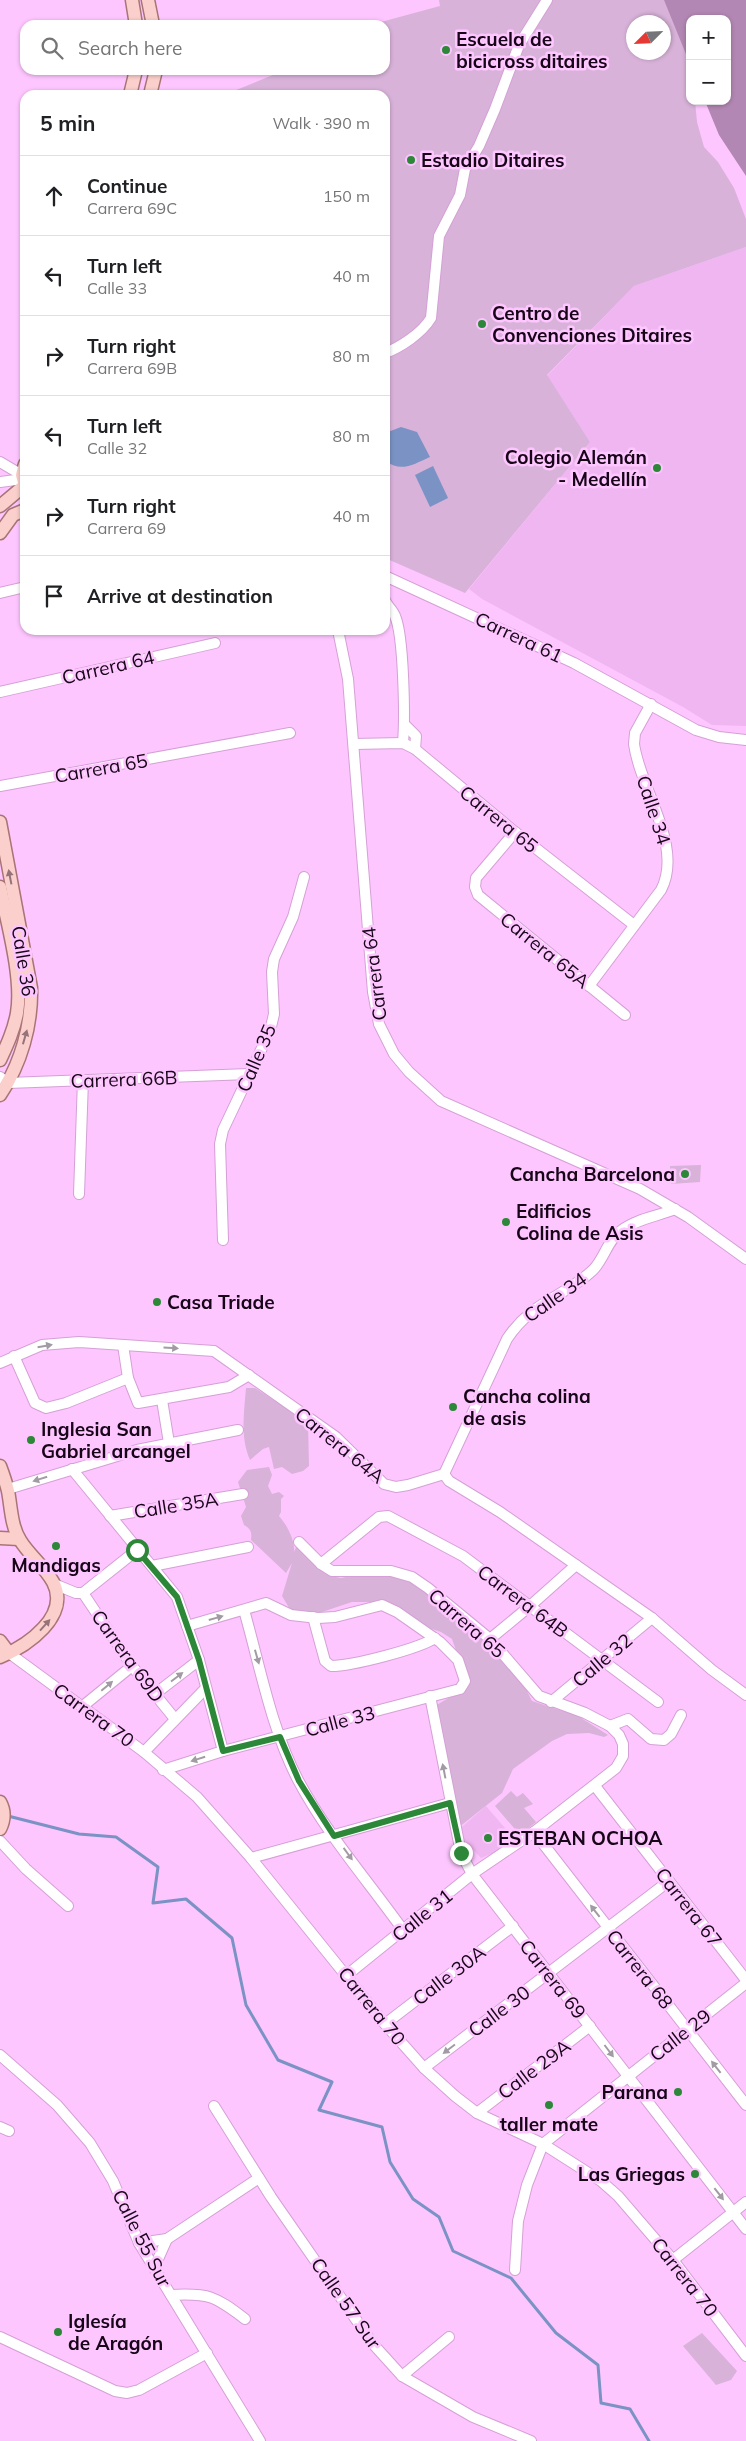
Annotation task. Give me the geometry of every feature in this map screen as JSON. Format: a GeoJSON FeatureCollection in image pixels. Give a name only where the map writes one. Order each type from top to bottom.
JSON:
{"type":"FeatureCollection","features":[{"type":"Feature","properties":{"kind":"main road"},"geometry":{"type":"LineString","coordinates":[[132,0],[135,20]]}},
{"type":"Feature","properties":{"kind":"main road"},"geometry":{"type":"LineString","coordinates":[[148,0],[152,20]]}},
{"type":"Feature","properties":{"kind":"main road"},"geometry":{"type":"LineString","coordinates":[[131,90],[135,75]]}},
{"type":"Feature","properties":{"kind":"main road"},"geometry":{"type":"LineString","coordinates":[[151,90],[155,75]]}},
{"type":"Feature","properties":{"kind":"main road"},"geometry":{"type":"LineString","coordinates":[[0,506],[20,483]]}},
{"type":"Feature","properties":{"kind":"main road"},"geometry":{"type":"LineString","coordinates":[[0,533],[13,515],[20,512]]}},
{"type":"Feature","properties":{"kind":"main road","name":"Calle 36"},"geometry":{"type":"LineString","coordinates":[[0,822],[31,988],[31,1010],[26,1038],[4,1080],[0,1095]]}},
{"type":"Feature","properties":{"kind":"main road","name":"Calle 36"},"geometry":{"type":"LineString","coordinates":[[0,886],[18,980],[17,1012],[4,1042],[0,1060]]}},
{"type":"Feature","properties":{"kind":"main road"},"geometry":{"type":"LineString","coordinates":[[0,1466],[8,1489],[19,1539],[54,1584],[56,1607],[51,1618],[10,1653],[0,1641]]}},
{"type":"Feature","properties":{"kind":"main road"},"geometry":{"type":"LineString","coordinates":[[0,1538],[19,1539]]}},
{"type":"Feature","properties":{"kind":"main road"},"geometry":{"type":"LineString","coordinates":[[1,1804],[2,1826]]}},
{"type":"Feature","properties":{"kind":"street"},"geometry":{"type":"LineString","coordinates":[[390,350],[427,325],[431,318],[439,236],[460,195],[465,169],[479,146],[519,45],[547,0]]}},
{"type":"Feature","properties":{"kind":"street"},"geometry":{"type":"LineString","coordinates":[[0,462],[20,475]]}},
{"type":"Feature","properties":{"kind":"street"},"geometry":{"type":"LineString","coordinates":[[1,481],[20,479]]}},
{"type":"Feature","properties":{"kind":"street","name":"Carrera 61"},"geometry":{"type":"LineString","coordinates":[[390,578],[574,663],[696,730],[718,737],[746,740]]}},
{"type":"Feature","properties":{"kind":"street"},"geometry":{"type":"LineString","coordinates":[[0,593],[20,588]]}},
{"type":"Feature","properties":{"kind":"street"},"geometry":{"type":"LineString","coordinates":[[390,608],[395,615],[399,632],[404,724],[402,743]]}},
{"type":"Feature","properties":{"kind":"street","name":"Carrera 64"},"geometry":{"type":"LineString","coordinates":[[339,635],[348,679],[374,992],[379,1024],[394,1054],[409,1072],[441,1101],[640,1189],[675,1209],[746,1260]]}},
{"type":"Feature","properties":{"kind":"street","name":"Carrera 64"},"geometry":{"type":"LineString","coordinates":[[0,692],[215,643]]}},
{"type":"Feature","properties":{"kind":"street","name":"Calle 34"},"geometry":{"type":"LineString","coordinates":[[589,986],[661,890],[667,878],[668,850],[634,744],[635,733],[651,704]]}},
{"type":"Feature","properties":{"kind":"street"},"geometry":{"type":"LineString","coordinates":[[404,724],[416,736],[415,749]]}},
{"type":"Feature","properties":{"kind":"street","name":"Carrera 65"},"geometry":{"type":"LineString","coordinates":[[0,786],[290,733]]}},
{"type":"Feature","properties":{"kind":"street","name":"Carrera 65"},"geometry":{"type":"LineString","coordinates":[[354,744],[402,743],[415,749],[515,832],[634,925]]}},
{"type":"Feature","properties":{"kind":"street","name":"Carrera 65A"},"geometry":{"type":"LineString","coordinates":[[515,832],[476,878],[475,887],[478,896],[625,1016]]}},
{"type":"Feature","properties":{"kind":"street","name":"Calle 35"},"geometry":{"type":"LineString","coordinates":[[223,1240],[220,1144],[223,1130],[270,1031],[274,1014],[272,972],[274,959],[293,917],[304,878]]}},
{"type":"Feature","properties":{"kind":"street","name":"Carrera 66B"},"geometry":{"type":"LineString","coordinates":[[4,1080],[82,1080],[249,1074]]}},
{"type":"Feature","properties":{"kind":"street"},"geometry":{"type":"LineString","coordinates":[[79,1194],[82,1080]]}},
{"type":"Feature","properties":{"kind":"street","name":"Calle 34"},"geometry":{"type":"LineString","coordinates":[[444,1474],[503,1347],[517,1324],[530,1312],[595,1268],[621,1230],[675,1209]]}},
{"type":"Feature","properties":{"kind":"street","name":"Carrera 64A"},"geometry":{"type":"LineString","coordinates":[[0,1364],[14,1356],[42,1345],[79,1342],[214,1351],[336,1437],[384,1484],[396,1487],[408,1485],[444,1474]]}},
{"type":"Feature","properties":{"kind":"street"},"geometry":{"type":"LineString","coordinates":[[123,1345],[128,1378],[138,1403],[229,1387],[249,1375]]}},
{"type":"Feature","properties":{"kind":"street"},"geometry":{"type":"LineString","coordinates":[[14,1356],[35,1403],[46,1408],[66,1403],[128,1378]]}},
{"type":"Feature","properties":{"kind":"street"},"geometry":{"type":"LineString","coordinates":[[162,1400],[169,1443]]}},
{"type":"Feature","properties":{"kind":"street"},"geometry":{"type":"LineString","coordinates":[[8,1489],[72,1468],[169,1443],[238,1430]]}},
{"type":"Feature","properties":{"kind":"street"},"geometry":{"type":"LineString","coordinates":[[72,1468],[177,1597],[199,1660],[223,1751]]}},
{"type":"Feature","properties":{"kind":"street"},"geometry":{"type":"LineString","coordinates":[[444,1474],[449,1481],[500,1512],[652,1618],[712,1670],[746,1695]]}},
{"type":"Feature","properties":{"kind":"street","name":"Calle 35A"},"geometry":{"type":"LineString","coordinates":[[110,1516],[243,1494]]}},
{"type":"Feature","properties":{"kind":"street","name":"Carrera 64B"},"geometry":{"type":"LineString","coordinates":[[321,1564],[379,1517],[388,1516],[463,1556],[600,1661],[658,1702]]}},
{"type":"Feature","properties":{"kind":"street","name":"Carrera 65"},"geometry":{"type":"LineString","coordinates":[[298,1542],[321,1564],[338,1572],[392,1571],[412,1577],[490,1638],[539,1696],[585,1713],[610,1726]]}},
{"type":"Feature","properties":{"kind":"street"},"geometry":{"type":"LineString","coordinates":[[152,1566],[248,1547]]}},
{"type":"Feature","properties":{"kind":"street"},"geometry":{"type":"LineString","coordinates":[[54,1584],[76,1593],[83,1593],[137,1550]]}},
{"type":"Feature","properties":{"kind":"street"},"geometry":{"type":"LineString","coordinates":[[490,1638],[576,1565]]}},
{"type":"Feature","properties":{"kind":"street","name":"Carrera 69D"},"geometry":{"type":"LineString","coordinates":[[83,1593],[132,1666],[175,1719]]}},
{"type":"Feature","properties":{"kind":"street"},"geometry":{"type":"LineString","coordinates":[[187,1626],[266,1603],[291,1616],[313,1617],[335,1617],[382,1605],[397,1612],[417,1628],[435,1638]]}},
{"type":"Feature","properties":{"kind":"street"},"geometry":{"type":"LineString","coordinates":[[244,1610],[280,1737],[299,1781],[334,1836],[404,1930]]}},
{"type":"Feature","properties":{"kind":"street"},"geometry":{"type":"LineString","coordinates":[[313,1617],[325,1661],[330,1666],[358,1662],[418,1645],[435,1638]]}},
{"type":"Feature","properties":{"kind":"street","name":"Calle 32"},"geometry":{"type":"LineString","coordinates":[[551,1702],[652,1618]]}},
{"type":"Feature","properties":{"kind":"street","name":"Calle 33"},"geometry":{"type":"LineString","coordinates":[[162,1770],[223,1751],[460,1689],[465,1681],[458,1660],[435,1638]]}},
{"type":"Feature","properties":{"kind":"street","name":"Carrera 70"},"geometry":{"type":"LineString","coordinates":[[10,1653],[22,1664],[83,1706],[144,1752],[162,1770],[197,1797],[251,1858],[385,2024],[424,2068],[455,2096],[477,2113],[543,2144],[601,2181],[618,2196],[673,2260],[746,2356]]}},
{"type":"Feature","properties":{"kind":"street"},"geometry":{"type":"LineString","coordinates":[[155,1694],[199,1660]]}},
{"type":"Feature","properties":{"kind":"street"},"geometry":{"type":"LineString","coordinates":[[83,1706],[132,1666]]}},
{"type":"Feature","properties":{"kind":"street"},"geometry":{"type":"LineString","coordinates":[[144,1752],[206,1688]]}},
{"type":"Feature","properties":{"kind":"street","name":"Carrera 69"},"geometry":{"type":"LineString","coordinates":[[430,1696],[461,1853],[472,1874],[746,2229]]}},
{"type":"Feature","properties":{"kind":"street"},"geometry":{"type":"LineString","coordinates":[[595,1786],[616,1768],[623,1756],[623,1744],[619,1735],[610,1726],[628,1719],[651,1739],[664,1740],[671,1734],[681,1715]]}},
{"type":"Feature","properties":{"kind":"street","name":"Calle 31"},"geometry":{"type":"LineString","coordinates":[[347,1975],[472,1874],[534,1832],[595,1786]]}},
{"type":"Feature","properties":{"kind":"street","name":"Carrera 67"},"geometry":{"type":"LineString","coordinates":[[595,1786],[746,1981]]}},
{"type":"Feature","properties":{"kind":"street"},"geometry":{"type":"LineString","coordinates":[[251,1858],[450,1803]]}},
{"type":"Feature","properties":{"kind":"street","name":"Carrera 68"},"geometry":{"type":"LineString","coordinates":[[534,1832],[746,2105]]}},
{"type":"Feature","properties":{"kind":"street"},"geometry":{"type":"LineString","coordinates":[[0,1841],[26,1869],[68,1906]]}},
{"type":"Feature","properties":{"kind":"street","name":"Calle 30"},"geometry":{"type":"LineString","coordinates":[[424,2068],[669,1881]]}},
{"type":"Feature","properties":{"kind":"street","name":"Calle 30A"},"geometry":{"type":"LineString","coordinates":[[385,2024],[513,1926]]}},
{"type":"Feature","properties":{"kind":"street","name":"Calle 29"},"geometry":{"type":"LineString","coordinates":[[543,2144],[746,1981]]}},
{"type":"Feature","properties":{"kind":"street","name":"Calle 29A"},"geometry":{"type":"LineString","coordinates":[[477,2113],[590,2026]]}},
{"type":"Feature","properties":{"kind":"street","name":"Calle 55 Sur"},"geometry":{"type":"LineString","coordinates":[[0,2055],[57,2105],[90,2143],[113,2181],[139,2243],[260,2441]]}},
{"type":"Feature","properties":{"kind":"street","name":"Calle 57 Sur"},"geometry":{"type":"LineString","coordinates":[[214,2106],[259,2178],[372,2344],[402,2376],[473,2416],[531,2441]]}},
{"type":"Feature","properties":{"kind":"street"},"geometry":{"type":"LineString","coordinates":[[515,2270],[518,2221],[527,2185],[543,2144]]}},
{"type":"Feature","properties":{"kind":"street"},"geometry":{"type":"LineString","coordinates":[[139,2243],[167,2239],[259,2178]]}},
{"type":"Feature","properties":{"kind":"street"},"geometry":{"type":"LineString","coordinates":[[673,2260],[746,2202]]}},
{"type":"Feature","properties":{"kind":"street"},"geometry":{"type":"LineString","coordinates":[[154,2268],[167,2239]]}},
{"type":"Feature","properties":{"kind":"street"},"geometry":{"type":"LineString","coordinates":[[171,2295],[210,2295],[227,2304],[245,2319]]}},
{"type":"Feature","properties":{"kind":"street"},"geometry":{"type":"LineString","coordinates":[[0,2337],[115,2391],[127,2393],[139,2390],[207,2353]]}},
{"type":"Feature","properties":{"kind":"street"},"geometry":{"type":"LineString","coordinates":[[402,2376],[449,2337]]}},
{"type":"Feature","properties":{"kind":"shaded area"},"geometry":{"type":"Polygon","coordinates":[[[439,0],[675,0],[687,15],[686,105],[695,105],[697,122],[704,147],[718,162],[734,188],[746,219],[746,247],[634,286],[547,375],[590,442],[465,593],[390,560],[390,90],[236,90],[273,75],[390,75],[390,20],[388,20],[440,6],[439,0]]]}},
{"type":"Feature","properties":{"kind":"shaded area"},"geometry":{"type":"Polygon","coordinates":[[[664,0],[746,0],[746,176],[719,135],[707,105],[731,105],[731,15],[686,15],[686,54],[664,0]]]}},
{"type":"Feature","properties":{"kind":"shaded area","name":"Colegio Alemán - Medellín"},"geometry":{"type":"Polygon","coordinates":[[[746,247],[746,726],[712,725],[683,707],[482,599],[469,589],[590,442],[547,376],[634,286],[746,247]]]}},
{"type":"Feature","properties":{"kind":"shaded area","name":"Cancha Barcelona"},"geometry":{"type":"Polygon","coordinates":[[[701,1165],[700,1182],[671,1184],[670,1166],[701,1165]]]}},
{"type":"Feature","properties":{"kind":"shaded area"},"geometry":{"type":"Polygon","coordinates":[[[246,1388],[255,1388],[308,1422],[309,1466],[303,1471],[292,1474],[282,1467],[274,1469],[269,1447],[263,1449],[250,1460],[244,1434],[246,1388]]]}},
{"type":"Feature","properties":{"kind":"shaded area"},"geometry":{"type":"Polygon","coordinates":[[[269,1467],[272,1475],[268,1486],[272,1494],[279,1492],[284,1496],[281,1499],[281,1512],[279,1516],[290,1533],[294,1552],[297,1545],[331,1576],[341,1578],[365,1573],[410,1577],[487,1642],[526,1689],[532,1701],[578,1716],[608,1735],[604,1737],[589,1733],[567,1734],[552,1741],[513,1769],[502,1793],[458,1828],[435,1706],[462,1690],[467,1681],[452,1639],[441,1632],[420,1625],[382,1602],[352,1602],[319,1613],[291,1611],[282,1596],[292,1563],[286,1573],[251,1540],[250,1531],[244,1525],[241,1516],[246,1507],[238,1482],[247,1470],[269,1467]]]}},
{"type":"Feature","properties":{"kind":"shaded area"},"geometry":{"type":"Polygon","coordinates":[[[511,1791],[517,1797],[523,1793],[533,1804],[524,1808],[536,1822],[520,1835],[495,1806],[511,1791]]]}},
{"type":"Feature","properties":{"kind":"shaded area","name":"ESTEBAN OCHOA"},"geometry":{"type":"Polygon","coordinates":[[[486,1806],[518,1843],[481,1858],[456,1832],[486,1806]]]}},
{"type":"Feature","properties":{"kind":"shaded area"},"geometry":{"type":"Polygon","coordinates":[[[702,2333],[737,2371],[731,2380],[716,2385],[683,2346],[702,2333]]]}},
{"type":"Feature","properties":{"kind":"water"},"geometry":{"type":"Polygon","coordinates":[[[401,427],[417,432],[430,457],[413,465],[402,467],[392,465],[390,464],[390,431],[401,427]]]}},
{"type":"Feature","properties":{"kind":"water"},"geometry":{"type":"Polygon","coordinates":[[[433,466],[448,498],[430,507],[415,475],[433,466]]]}},
{"type":"Feature","properties":{"kind":"waterway"},"geometry":{"type":"LineString","coordinates":[[8,1816],[79,1834],[116,1837],[158,1867],[153,1903],[186,1899],[232,1938],[246,2005],[278,2060],[332,2082],[319,2110],[382,2127],[390,2162],[413,2199],[439,2217],[453,2251],[511,2278],[556,2333],[598,2365],[601,2403],[630,2409],[649,2441]]}},
{"type":"Feature","properties":{"kind":"place","name":"Escuela de bicicross ditaires"},"geometry":{"type":"Point","coordinates":[446,50]}},
{"type":"Feature","properties":{"kind":"place","name":"Estadio Ditaires"},"geometry":{"type":"Point","coordinates":[411,160]}},
{"type":"Feature","properties":{"kind":"place","name":"Centro de Convenciones Ditaires"},"geometry":{"type":"Point","coordinates":[482,324]}},
{"type":"Feature","properties":{"kind":"place","name":"Colegio Alemán - Medellín"},"geometry":{"type":"Point","coordinates":[657,468]}},
{"type":"Feature","properties":{"kind":"place","name":"Cancha Barcelona"},"geometry":{"type":"Point","coordinates":[685,1174]}},
{"type":"Feature","properties":{"kind":"place","name":"Edificios Colina de Asis"},"geometry":{"type":"Point","coordinates":[506,1222]}},
{"type":"Feature","properties":{"kind":"place","name":"Casa Triade"},"geometry":{"type":"Point","coordinates":[157,1302]}},
{"type":"Feature","properties":{"kind":"place","name":"Cancha colina de asis"},"geometry":{"type":"Point","coordinates":[453,1407]}},
{"type":"Feature","properties":{"kind":"place","name":"Inglesia San Gabriel arcangel"},"geometry":{"type":"Point","coordinates":[31,1440]}},
{"type":"Feature","properties":{"kind":"place","name":"Mandigas"},"geometry":{"type":"Point","coordinates":[56,1546]}},
{"type":"Feature","properties":{"kind":"place","name":"ESTEBAN OCHOA"},"geometry":{"type":"Point","coordinates":[488,1838]}},
{"type":"Feature","properties":{"kind":"place","name":"Parana"},"geometry":{"type":"Point","coordinates":[678,2092]}},
{"type":"Feature","properties":{"kind":"place","name":"taller mate"},"geometry":{"type":"Point","coordinates":[549,2105]}},
{"type":"Feature","properties":{"kind":"place","name":"Las Griegas"},"geometry":{"type":"Point","coordinates":[695,2174]}},
{"type":"Feature","properties":{"kind":"place","name":"Iglesía de Aragón"},"geometry":{"type":"Point","coordinates":[58,2332]}},
{"type":"Feature","properties":{"kind":"route"},"geometry":{"type":"LineString","coordinates":[[137,1550],[177,1597],[199,1660],[223,1751],[280,1737],[299,1781],[334,1836],[450,1803],[461,1853]]}}]}
